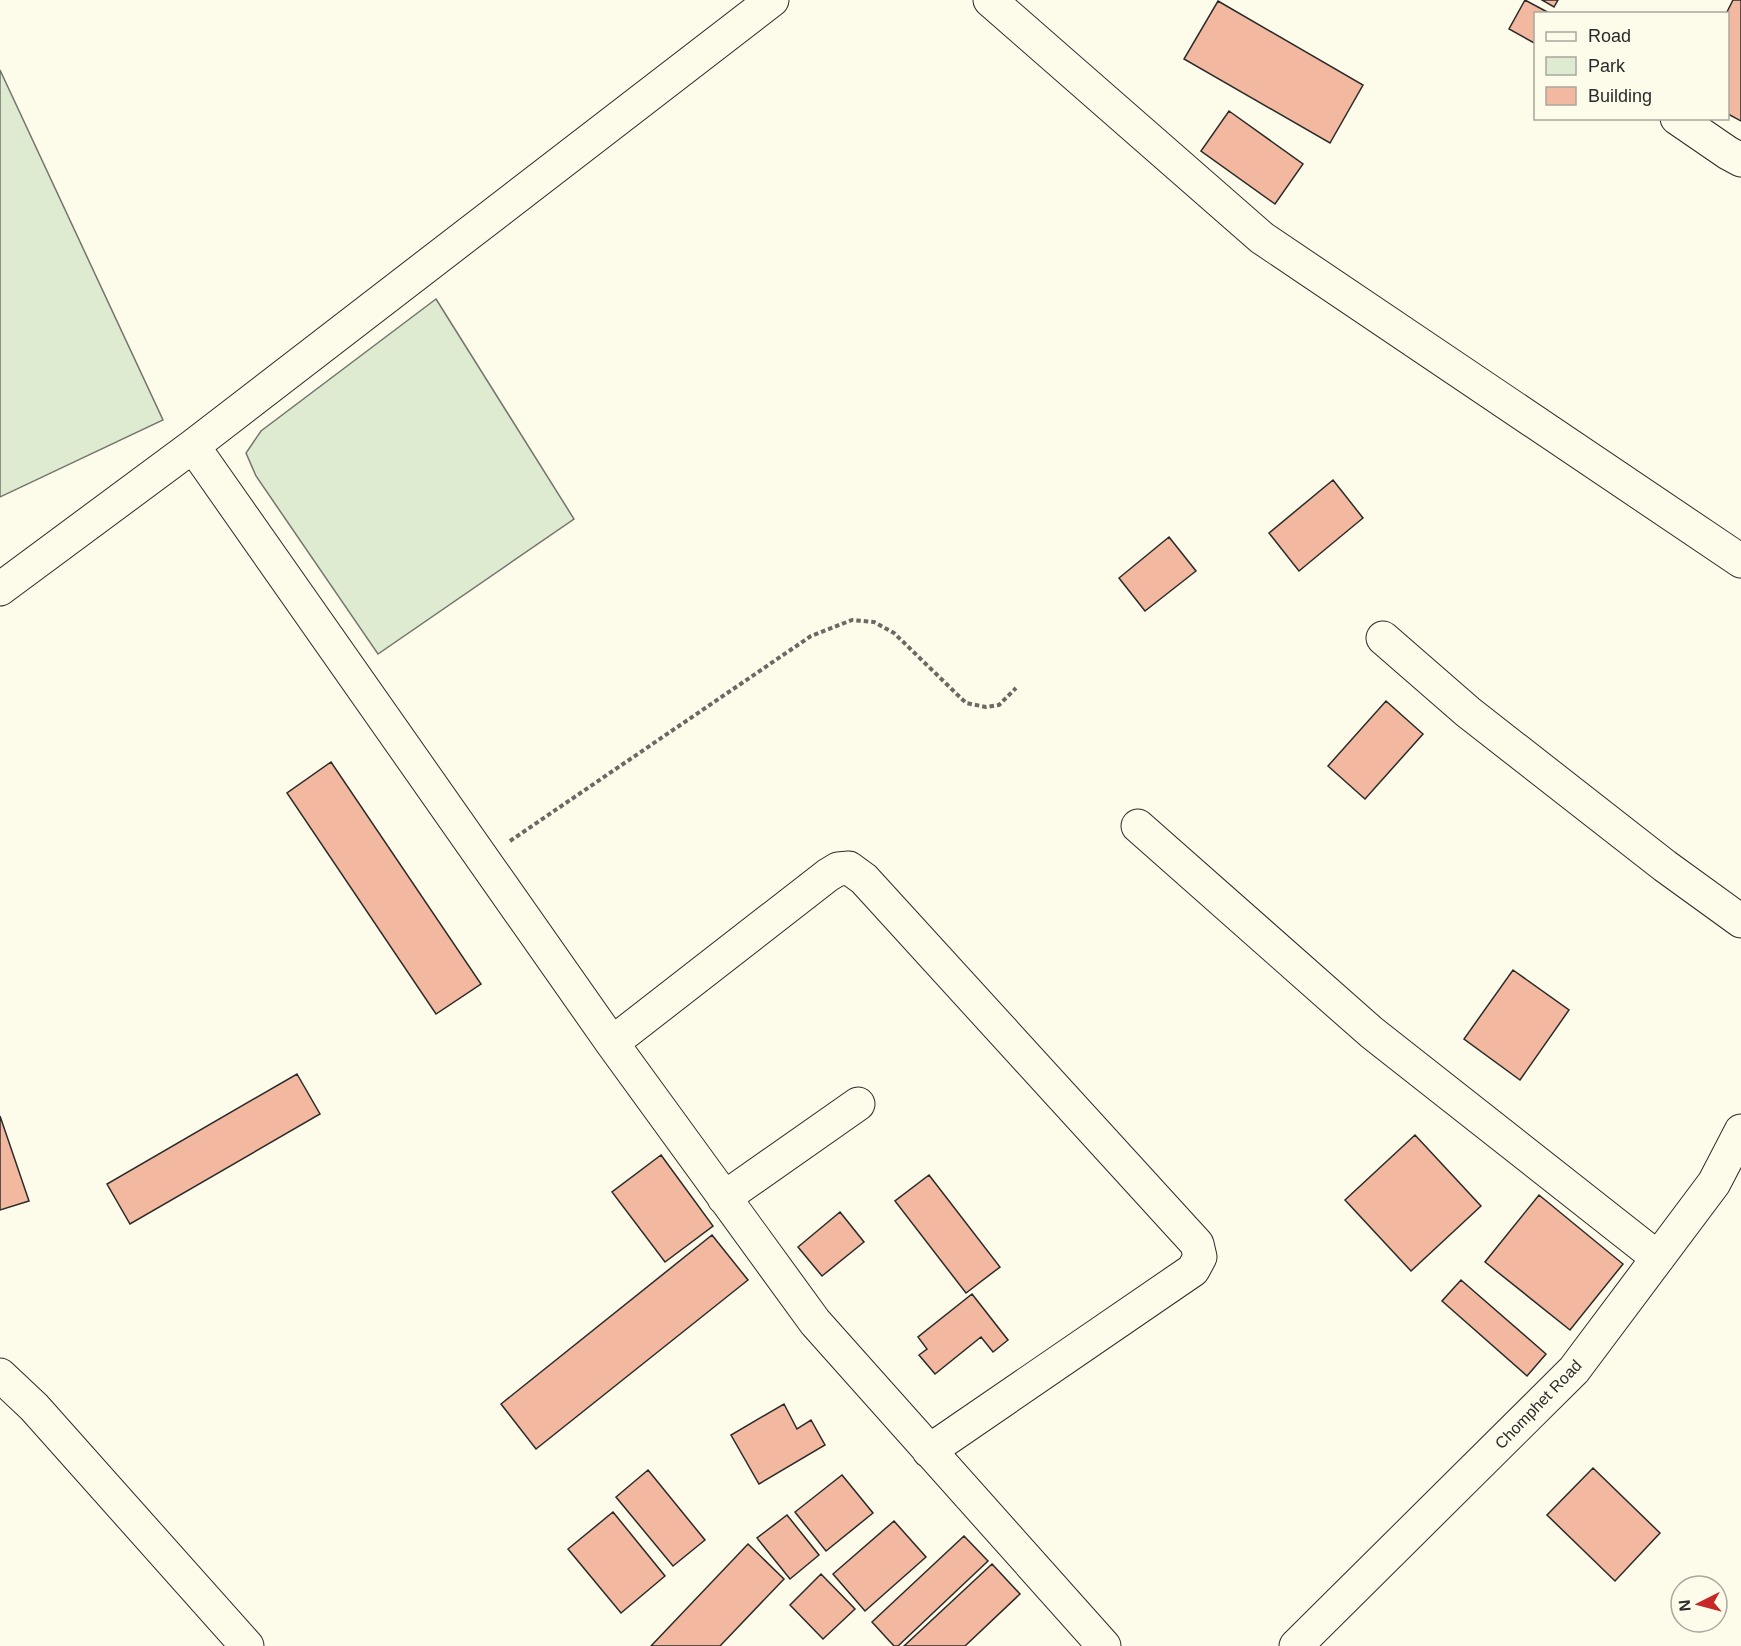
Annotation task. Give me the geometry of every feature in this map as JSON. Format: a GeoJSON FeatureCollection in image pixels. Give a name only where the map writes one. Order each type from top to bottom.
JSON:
{"type":"FeatureCollection","features":[{"type":"Feature","properties":{"kind":"street"},"geometry":{"type":"LineString","coordinates":[[0,589],[193,446],[772,0]]}},
{"type":"Feature","properties":{"kind":"street"},"geometry":{"type":"LineString","coordinates":[[990,0],[1262,238],[1741,561]]}},
{"type":"Feature","properties":{"kind":"street"},"geometry":{"type":"LineString","coordinates":[[1680,120],[1741,160]]}},
{"type":"Feature","properties":{"kind":"street"},"geometry":{"type":"LineString","coordinates":[[193,446],[612,1043],[815,1322],[1104,1646]]}},
{"type":"Feature","properties":{"kind":"street"},"geometry":{"type":"LineString","coordinates":[[1383,638],[1468,712],[1665,866],[1741,921]]}},
{"type":"Feature","properties":{"kind":"street"},"geometry":{"type":"LineString","coordinates":[[1138,826],[1371,1032],[1658,1258]]}},
{"type":"Feature","properties":{"kind":"street"},"geometry":{"type":"LineString","coordinates":[[612,1043],[828,875],[838,869],[849,868],[864,879],[1197,1244],[1200,1257],[1193,1270],[929,1451]]}},
{"type":"Feature","properties":{"kind":"street"},"geometry":{"type":"LineString","coordinates":[[724,1198],[858,1104]]}},
{"type":"Feature","properties":{"kind":"street","name":"Chomphet Road"},"geometry":{"type":"LineString","coordinates":[[1296,1646],[1574,1370],[1714,1183],[1741,1131]]}},
{"type":"Feature","properties":{"kind":"street"},"geometry":{"type":"LineString","coordinates":[[0,1375],[34,1407],[247,1646]]}},
{"type":"Feature","properties":{"kind":"path"},"geometry":{"type":"LineString","coordinates":[[483,860],[811,636],[852,620],[874,622],[894,633],[966,703],[986,707],[999,705],[1016,688]]}},
{"type":"Feature","properties":{"kind":"green space"},"geometry":{"type":"Polygon","coordinates":[[[0,70],[163,420],[0,497],[0,70]]]}},
{"type":"Feature","properties":{"kind":"green space"},"geometry":{"type":"Polygon","coordinates":[[[436,299],[574,519],[378,654],[256,476],[246,453],[261,431],[436,299]]]}},
{"type":"Feature","properties":{"kind":"building"},"geometry":{"type":"Polygon","coordinates":[[[1525,0],[1547,12],[1534,12],[1534,43],[1509,29],[1525,0]]]}},
{"type":"Feature","properties":{"kind":"building"},"geometry":{"type":"Polygon","coordinates":[[[1542,0],[1558,0],[1554,7],[1542,0]]]}},
{"type":"Feature","properties":{"kind":"building"},"geometry":{"type":"Polygon","coordinates":[[[1733,0],[1741,0],[1741,121],[1729,115],[1729,12],[1727,12],[1733,0]]]}},
{"type":"Feature","properties":{"kind":"building"},"geometry":{"type":"Polygon","coordinates":[[[1218,1],[1363,85],[1330,143],[1184,59],[1218,1]]]}},
{"type":"Feature","properties":{"kind":"building"},"geometry":{"type":"Polygon","coordinates":[[[1229,111],[1303,164],[1275,204],[1201,151],[1229,111]]]}},
{"type":"Feature","properties":{"kind":"building"},"geometry":{"type":"Polygon","coordinates":[[[1333,480],[1363,518],[1299,571],[1269,533],[1333,480]]]}},
{"type":"Feature","properties":{"kind":"building"},"geometry":{"type":"Polygon","coordinates":[[[1169,537],[1196,571],[1145,611],[1119,578],[1169,537]]]}},
{"type":"Feature","properties":{"kind":"building"},"geometry":{"type":"Polygon","coordinates":[[[1386,701],[1423,734],[1365,799],[1328,766],[1386,701]]]}},
{"type":"Feature","properties":{"kind":"building"},"geometry":{"type":"Polygon","coordinates":[[[331,762],[481,984],[436,1014],[287,793],[331,762]]]}},
{"type":"Feature","properties":{"kind":"building"},"geometry":{"type":"Polygon","coordinates":[[[1513,970],[1569,1010],[1520,1080],[1464,1039],[1513,970]]]}},
{"type":"Feature","properties":{"kind":"building"},"geometry":{"type":"Polygon","coordinates":[[[297,1074],[320,1114],[130,1224],[107,1184],[297,1074]]]}},
{"type":"Feature","properties":{"kind":"building"},"geometry":{"type":"Polygon","coordinates":[[[0,1116],[29,1201],[0,1210],[0,1116]]]}},
{"type":"Feature","properties":{"kind":"building"},"geometry":{"type":"Polygon","coordinates":[[[1415,1135],[1481,1206],[1411,1271],[1345,1200],[1415,1135]]]}},
{"type":"Feature","properties":{"kind":"building"},"geometry":{"type":"Polygon","coordinates":[[[661,1155],[713,1226],[665,1262],[612,1192],[661,1155]]]}},
{"type":"Feature","properties":{"kind":"building"},"geometry":{"type":"Polygon","coordinates":[[[929,1175],[1000,1267],[966,1293],[895,1201],[929,1175]]]}},
{"type":"Feature","properties":{"kind":"building"},"geometry":{"type":"Polygon","coordinates":[[[1539,1195],[1623,1264],[1570,1330],[1485,1262],[1539,1195]]]}},
{"type":"Feature","properties":{"kind":"building"},"geometry":{"type":"Polygon","coordinates":[[[840,1212],[864,1242],[822,1276],[798,1247],[840,1212]]]}},
{"type":"Feature","properties":{"kind":"building"},"geometry":{"type":"Polygon","coordinates":[[[712,1235],[748,1280],[536,1449],[501,1404],[712,1235]]]}},
{"type":"Feature","properties":{"kind":"building"},"geometry":{"type":"Polygon","coordinates":[[[1461,1280],[1546,1354],[1527,1376],[1442,1301],[1461,1280]]]}},
{"type":"Feature","properties":{"kind":"building"},"geometry":{"type":"Polygon","coordinates":[[[972,1294],[1008,1340],[993,1352],[981,1337],[935,1374],[919,1355],[927,1349],[918,1337],[972,1294]]]}},
{"type":"Feature","properties":{"kind":"building"},"geometry":{"type":"Polygon","coordinates":[[[784,1404],[797,1429],[811,1420],[825,1445],[759,1484],[731,1435],[784,1404]]]}},
{"type":"Feature","properties":{"kind":"building"},"geometry":{"type":"Polygon","coordinates":[[[1593,1468],[1660,1533],[1615,1581],[1547,1515],[1593,1468]]]}},
{"type":"Feature","properties":{"kind":"building"},"geometry":{"type":"Polygon","coordinates":[[[648,1470],[705,1540],[673,1566],[616,1497],[648,1470]]]}},
{"type":"Feature","properties":{"kind":"building"},"geometry":{"type":"Polygon","coordinates":[[[842,1475],[873,1513],[826,1551],[795,1512],[842,1475]]]}},
{"type":"Feature","properties":{"kind":"building"},"geometry":{"type":"Polygon","coordinates":[[[613,1512],[665,1576],[621,1613],[568,1549],[613,1512]]]}},
{"type":"Feature","properties":{"kind":"building"},"geometry":{"type":"Polygon","coordinates":[[[787,1515],[819,1555],[790,1579],[757,1538],[787,1515]]]}},
{"type":"Feature","properties":{"kind":"building"},"geometry":{"type":"Polygon","coordinates":[[[894,1521],[926,1557],[865,1611],[833,1574],[894,1521]]]}},
{"type":"Feature","properties":{"kind":"building"},"geometry":{"type":"Polygon","coordinates":[[[964,1536],[988,1561],[898,1646],[894,1646],[872,1622],[964,1536]]]}},
{"type":"Feature","properties":{"kind":"building"},"geometry":{"type":"Polygon","coordinates":[[[748,1544],[784,1579],[720,1646],[651,1646],[748,1544]]]}},
{"type":"Feature","properties":{"kind":"building"},"geometry":{"type":"Polygon","coordinates":[[[992,1564],[1020,1594],[965,1646],[904,1646],[992,1564]]]}},
{"type":"Feature","properties":{"kind":"building"},"geometry":{"type":"Polygon","coordinates":[[[821,1574],[855,1609],[823,1639],[790,1605],[821,1574]]]}}]}
